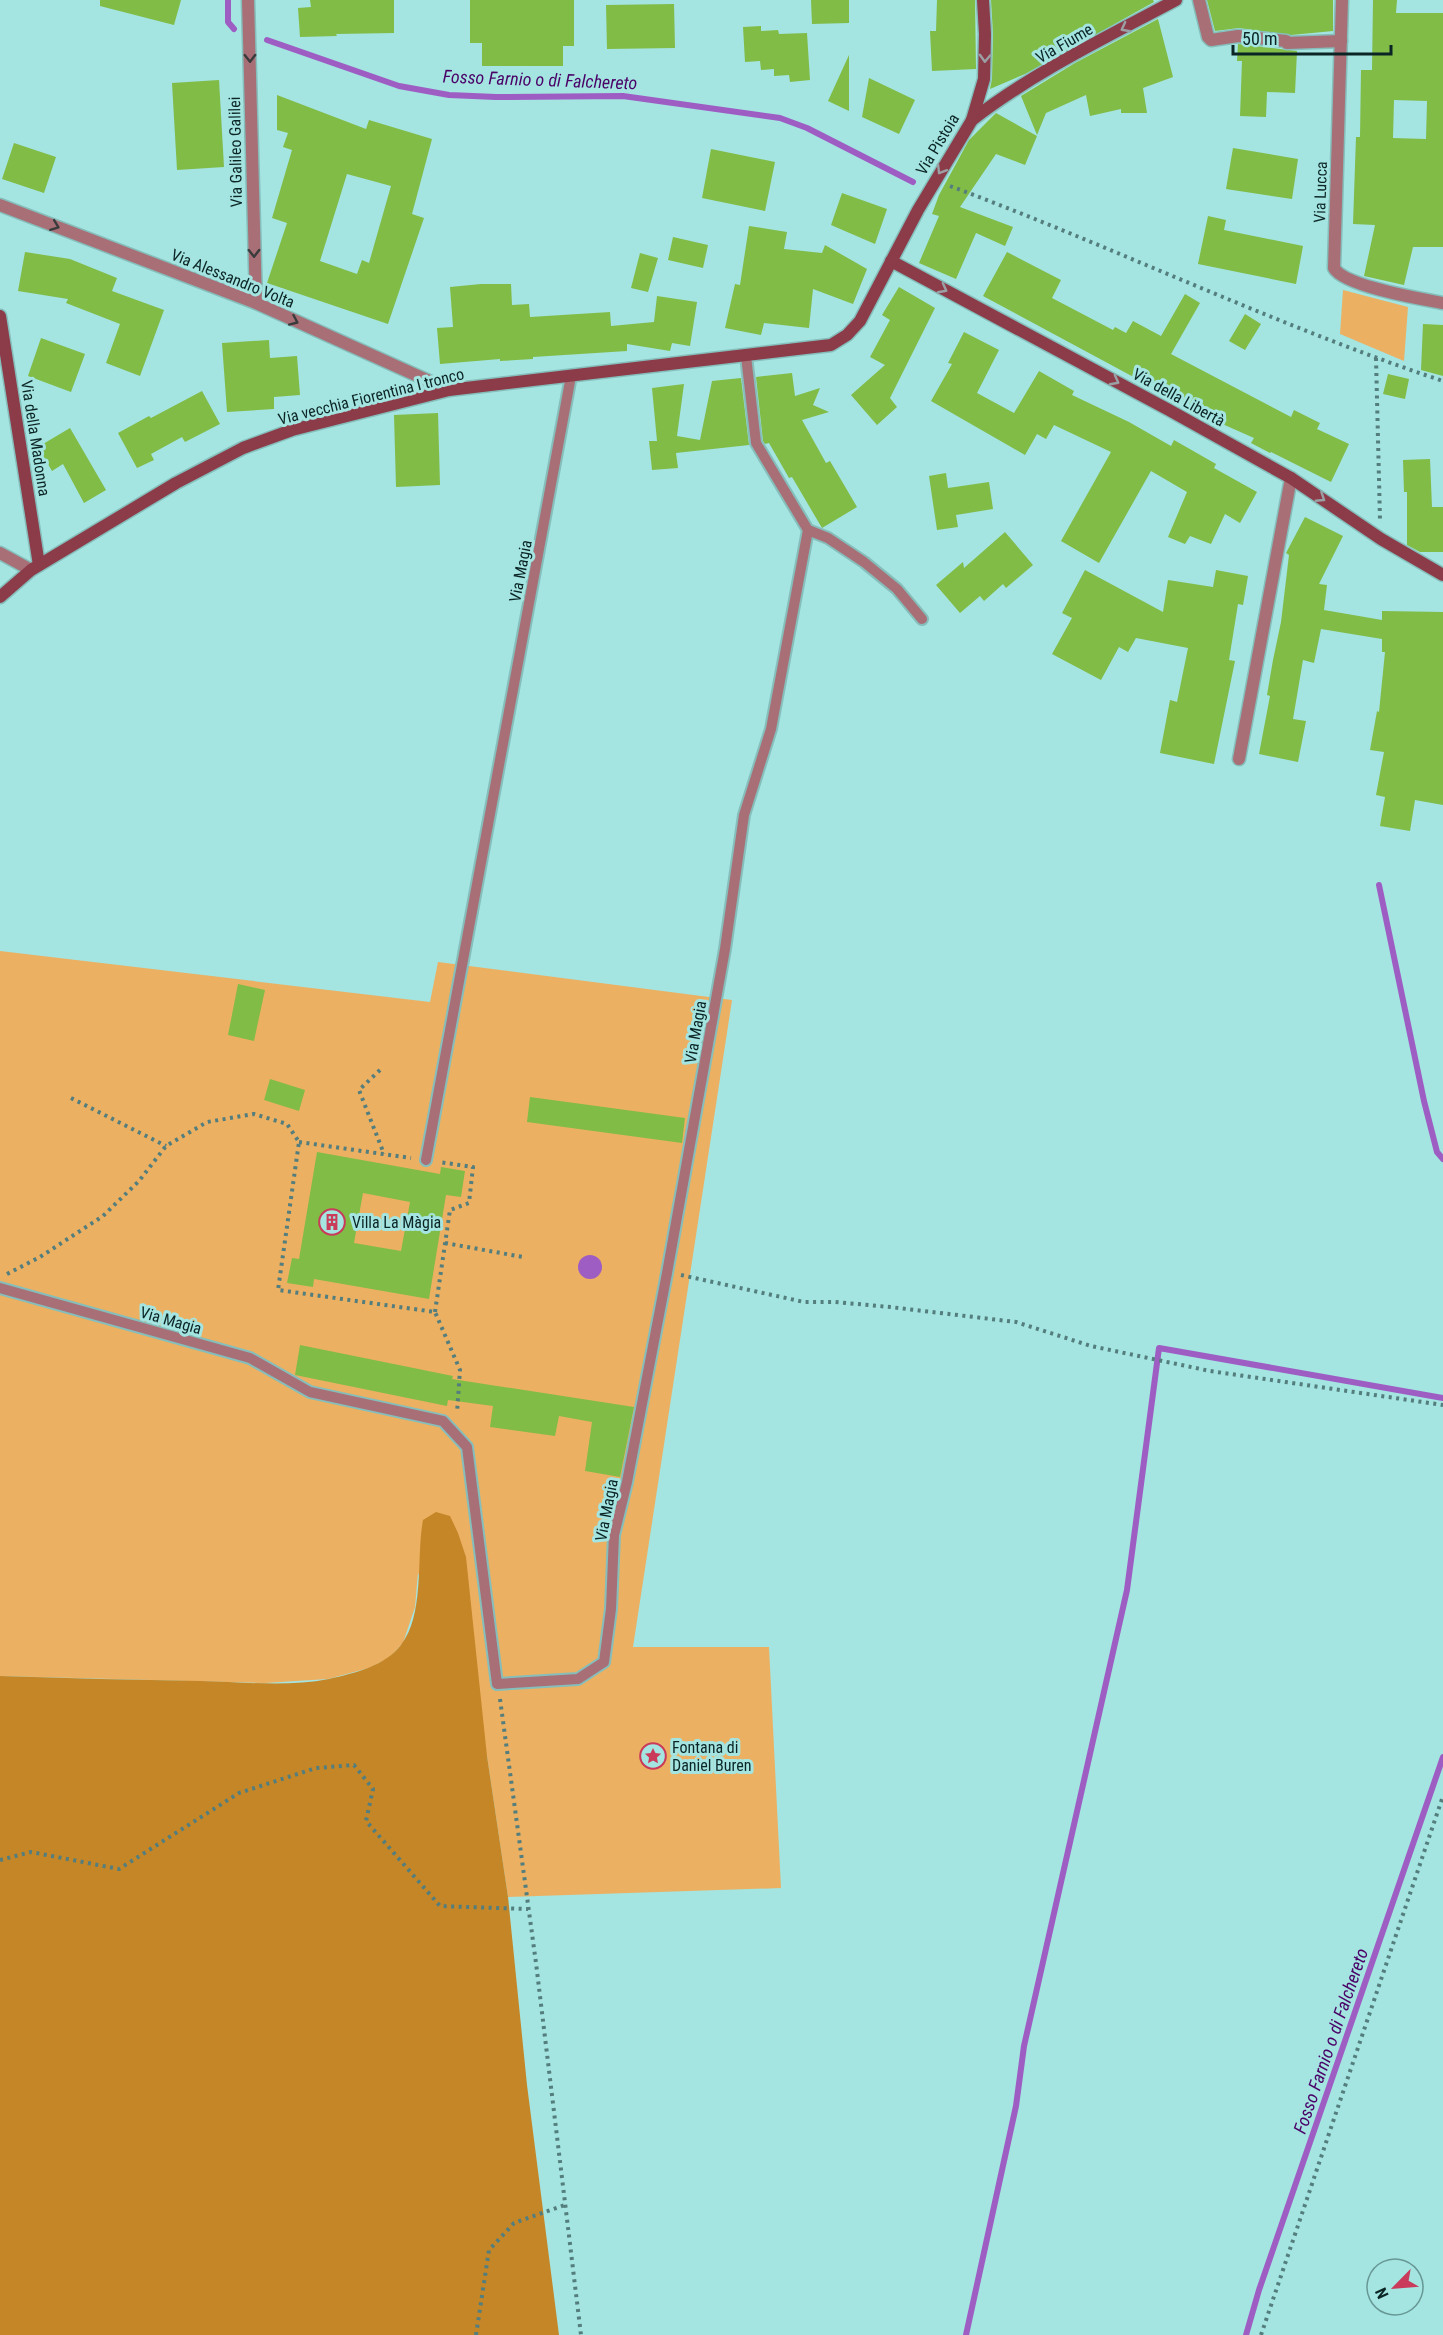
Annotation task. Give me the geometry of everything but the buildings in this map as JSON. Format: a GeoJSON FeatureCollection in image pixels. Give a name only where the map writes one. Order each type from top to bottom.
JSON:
{"type":"FeatureCollection","features":[{"type":"Feature","properties":{"kind":"street","name":"Via Galileo Galilei"},"geometry":{"type":"LineString","coordinates":[[248,0],[255,303]]}},
{"type":"Feature","properties":{"kind":"street","name":"Via Pistoia"},"geometry":{"type":"LineString","coordinates":[[891,261],[972,120],[984,79],[983,0]]}},
{"type":"Feature","properties":{"kind":"street","name":"Via Fiume"},"geometry":{"type":"LineString","coordinates":[[972,120],[997,101],[1090,46],[1176,0]]}},
{"type":"Feature","properties":{"kind":"street"},"geometry":{"type":"LineString","coordinates":[[1199,0],[1208,37],[1211,40],[1238,36],[1286,41],[1287,43],[1341,40]]}},
{"type":"Feature","properties":{"kind":"street","name":"Via Lucca"},"geometry":{"type":"LineString","coordinates":[[1342,0],[1334,268],[1341,277],[1406,297],[1443,303]]}},
{"type":"Feature","properties":{"kind":"street","name":"Via Alessandro Volta"},"geometry":{"type":"LineString","coordinates":[[0,205],[255,303],[449,390]]}},
{"type":"Feature","properties":{"kind":"street","name":"Via vecchia Fiorentina I tronco"},"geometry":{"type":"LineString","coordinates":[[0,597],[35,567],[176,483],[243,448],[292,430],[449,390],[831,345],[847,335],[860,321],[891,261]]}},
{"type":"Feature","properties":{"kind":"street","name":"Via della Libertà"},"geometry":{"type":"LineString","coordinates":[[891,261],[1291,478],[1381,539],[1443,575]]}},
{"type":"Feature","properties":{"kind":"street","name":"Via della Madonna"},"geometry":{"type":"LineString","coordinates":[[0,316],[35,567]]}},
{"type":"Feature","properties":{"kind":"street"},"geometry":{"type":"LineString","coordinates":[[1239,759],[1291,478]]}},
{"type":"Feature","properties":{"kind":"street"},"geometry":{"type":"LineString","coordinates":[[0,553],[35,567]]}},
{"type":"Feature","properties":{"kind":"lane"},"geometry":{"type":"LineString","coordinates":[[746,356],[756,443],[808,530],[828,538],[864,562],[897,589],[922,619]]}},
{"type":"Feature","properties":{"kind":"lane","name":"Via Magia"},"geometry":{"type":"LineString","coordinates":[[426,1160],[571,376]]}},
{"type":"Feature","properties":{"kind":"lane","name":"Via Magia"},"geometry":{"type":"LineString","coordinates":[[0,1288],[250,1358],[310,1392],[443,1421],[467,1448],[497,1684],[578,1679],[604,1662],[611,1609],[614,1535],[627,1482],[667,1273],[725,949],[744,815],[771,729],[808,530]]}},
{"type":"Feature","properties":{"kind":"path"},"geometry":{"type":"LineString","coordinates":[[935,181],[1027,215],[1376,358],[1443,381]]}},
{"type":"Feature","properties":{"kind":"path"},"geometry":{"type":"LineString","coordinates":[[1376,358],[1381,539]]}},
{"type":"Feature","properties":{"kind":"path"},"geometry":{"type":"LineString","coordinates":[[380,1070],[360,1090],[384,1155]]}},
{"type":"Feature","properties":{"kind":"path"},"geometry":{"type":"LineString","coordinates":[[71,1098],[166,1146]]}},
{"type":"Feature","properties":{"kind":"path"},"geometry":{"type":"LineString","coordinates":[[0,1278],[40,1257],[103,1216],[139,1181],[166,1146],[207,1122],[254,1114],[287,1124],[299,1142],[278,1290],[435,1312]]}},
{"type":"Feature","properties":{"kind":"path"},"geometry":{"type":"LineString","coordinates":[[299,1142],[472,1167],[469,1203],[450,1210],[435,1312],[460,1370],[455,1435]]}},
{"type":"Feature","properties":{"kind":"path"},"geometry":{"type":"LineString","coordinates":[[445,1243],[523,1257]]}},
{"type":"Feature","properties":{"kind":"path"},"geometry":{"type":"LineString","coordinates":[[667,1273],[804,1302],[879,1306],[1016,1322],[1091,1346],[1210,1371],[1443,1405]]}},
{"type":"Feature","properties":{"kind":"path"},"geometry":{"type":"LineString","coordinates":[[497,1684],[528,1909],[581,2335]]}},
{"type":"Feature","properties":{"kind":"path"},"geometry":{"type":"LineString","coordinates":[[0,1860],[31,1852],[119,1869],[239,1793],[316,1768],[354,1765],[373,1790],[366,1821],[440,1906],[528,1909]]}},
{"type":"Feature","properties":{"kind":"path"},"geometry":{"type":"LineString","coordinates":[[1261,2335],[1443,1796]]}},
{"type":"Feature","properties":{"kind":"path"},"geometry":{"type":"LineString","coordinates":[[476,2335],[489,2250],[513,2223],[565,2205]]}},
{"type":"Feature","properties":{"kind":"shaded area"},"geometry":{"type":"Polygon","coordinates":[[[1343,290],[1408,307],[1404,361],[1340,334],[1343,290]]]}},
{"type":"Feature","properties":{"kind":"shaded area"},"geometry":{"type":"Polygon","coordinates":[[[0,951],[430,1002],[438,962],[732,1000],[633,1647],[769,1647],[781,1888],[508,1897],[487,1756],[418,1573],[415,1607],[403,1643],[389,1658],[369,1668],[328,1679],[265,1683],[0,1676],[0,951]]]}},
{"type":"Feature","properties":{"kind":"shaded area"},"geometry":{"type":"Polygon","coordinates":[[[590,1255],[599,1258],[602,1267],[599,1276],[590,1279],[581,1276],[578,1267],[581,1258],[590,1255]]]}},
{"type":"Feature","properties":{"kind":"shaded area"},"geometry":{"type":"Polygon","coordinates":[[[436,1512],[450,1516],[466,1557],[487,1756],[508,1897],[527,2085],[559,2335],[0,2335],[0,1676],[282,1683],[329,1679],[369,1668],[394,1652],[409,1632],[417,1602],[423,1520],[436,1512]]]}},
{"type":"Feature","properties":{"kind":"waterway","name":"Fosso Farnio o di Falchereto"},"geometry":{"type":"LineString","coordinates":[[228,0],[228,22],[234,29]]}},
{"type":"Feature","properties":{"kind":"waterway","name":"Fosso Farnio o di Falchereto"},"geometry":{"type":"LineString","coordinates":[[267,40],[399,86],[449,95],[623,96],[780,118],[807,128],[913,182]]}},
{"type":"Feature","properties":{"kind":"waterway","name":"Fosso Farnio o di Falchereto"},"geometry":{"type":"LineString","coordinates":[[1379,885],[1424,1101],[1437,1152],[1443,1159]]}},
{"type":"Feature","properties":{"kind":"waterway"},"geometry":{"type":"LineString","coordinates":[[966,2335],[1016,2106],[1024,2046],[1127,1590],[1159,1348],[1443,1398]]}},
{"type":"Feature","properties":{"kind":"waterway","name":"Fosso Farnio o di Falchereto"},"geometry":{"type":"LineString","coordinates":[[1246,2335],[1259,2290],[1443,1757]]}},
{"type":"Feature","properties":{"kind":"place","name":"Villa La Màgia"},"geometry":{"type":"Point","coordinates":[332,1222]}},
{"type":"Feature","properties":{"kind":"place","name":"Fontana di Daniel Buren"},"geometry":{"type":"Point","coordinates":[653,1756]}}]}
